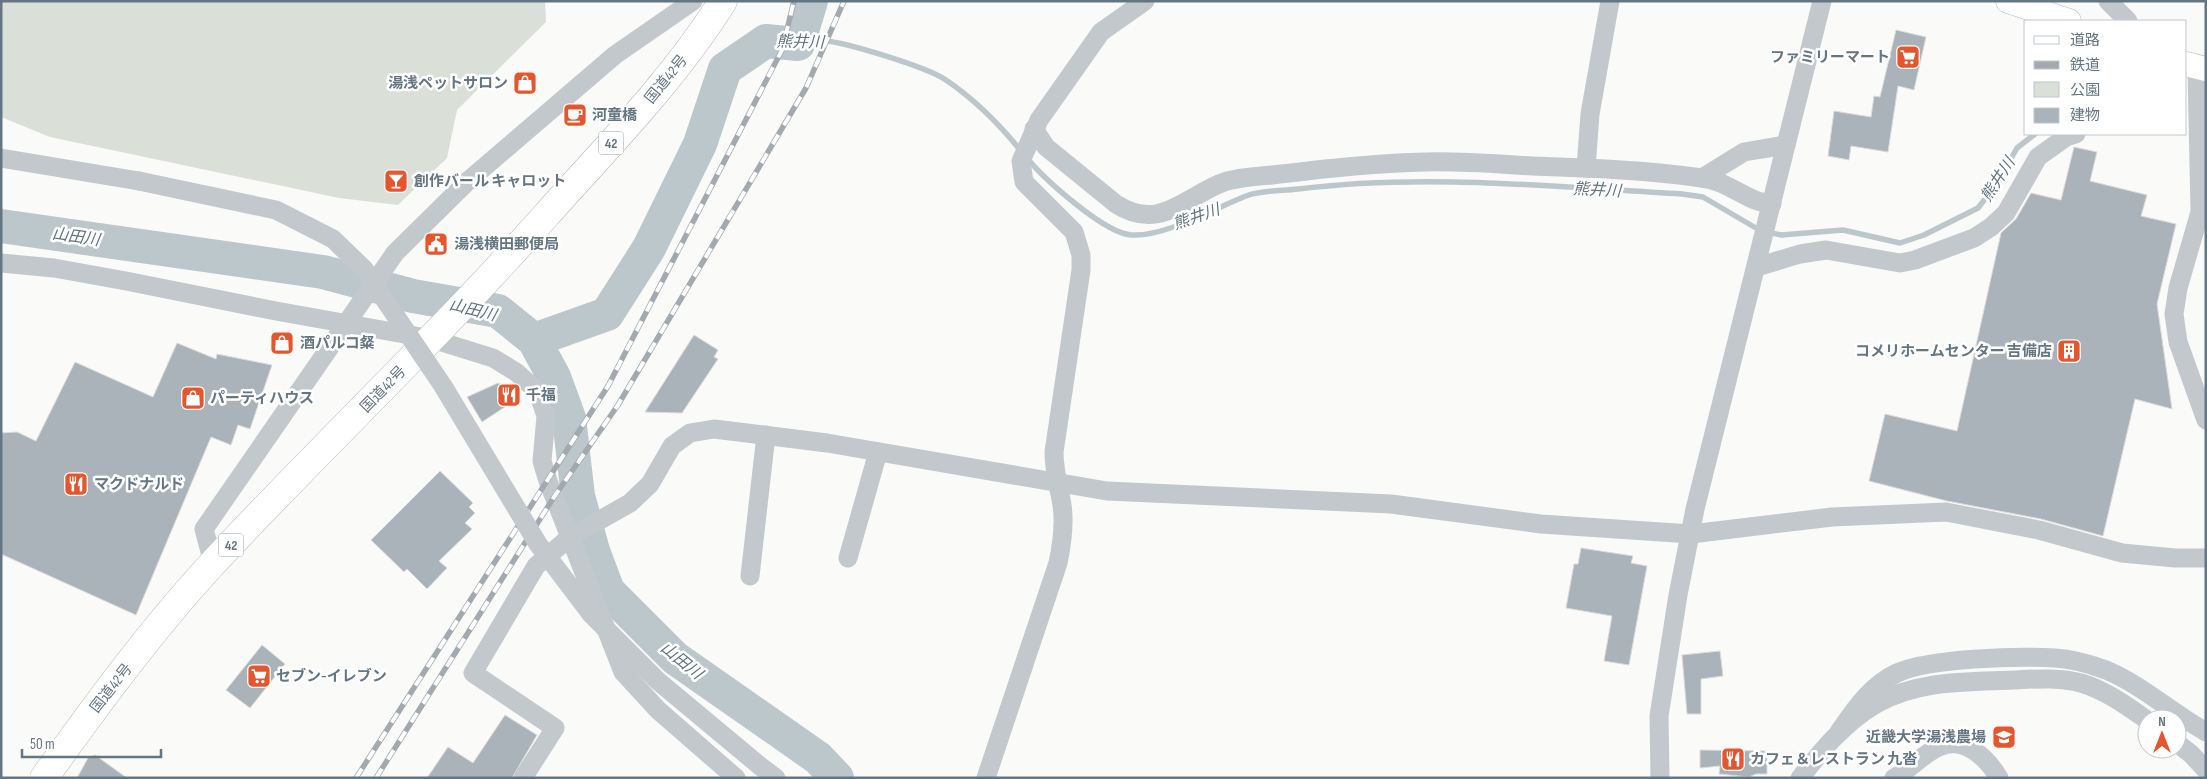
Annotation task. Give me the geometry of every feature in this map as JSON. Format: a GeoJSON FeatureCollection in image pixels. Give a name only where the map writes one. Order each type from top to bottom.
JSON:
{"type":"FeatureCollection","features":[{"type":"Feature","properties":{"kind":"highway","name":"国道42号"},"geometry":{"type":"LineString","coordinates":[[44,778],[112,686],[213,563],[491,277],[638,112],[703,32],[723,1]]}},
{"type":"Feature","properties":{"kind":"main road"},"geometry":{"type":"LineString","coordinates":[[2008,1],[2066,20]]}},
{"type":"Feature","properties":{"kind":"street"},"geometry":{"type":"LineString","coordinates":[[213,563],[204,528],[396,253],[468,181],[615,55],[693,1]]}},
{"type":"Feature","properties":{"kind":"street"},"geometry":{"type":"LineString","coordinates":[[986,778],[1058,563],[1063,528],[1062,506],[1054,470],[1056,430],[1074,327],[1081,255],[1078,240],[1069,225],[1024,182],[1021,162],[1034,129],[1051,100],[1101,32],[1145,1]]}},
{"type":"Feature","properties":{"kind":"street"},"geometry":{"type":"LineString","coordinates":[[1586,168],[1590,114],[1610,1]]}},
{"type":"Feature","properties":{"kind":"street"},"geometry":{"type":"LineString","coordinates":[[1660,778],[1659,716],[1691,534],[1822,1]]}},
{"type":"Feature","properties":{"kind":"street"},"geometry":{"type":"LineString","coordinates":[[2108,1],[2127,20]]}},
{"type":"Feature","properties":{"kind":"street"},"geometry":{"type":"LineString","coordinates":[[2196,67],[2191,123],[2200,212],[2178,288],[2174,314],[2178,342],[2206,420]]}},
{"type":"Feature","properties":{"kind":"street"},"geometry":{"type":"LineString","coordinates":[[1034,129],[1046,147],[1116,204],[1128,211],[1144,215],[1170,211],[1212,187],[1230,180],[1293,172],[1426,162],[1586,168],[1702,178],[1725,184],[1753,201],[1771,209]]}},
{"type":"Feature","properties":{"kind":"street"},"geometry":{"type":"LineString","coordinates":[[1757,267],[1800,254],[1826,250],[1900,263],[1915,260],[1974,238],[1991,228],[2006,213],[2038,157],[2066,137],[2073,135]]}},
{"type":"Feature","properties":{"kind":"street"},"geometry":{"type":"LineString","coordinates":[[1702,178],[1744,152],[1786,145]]}},
{"type":"Feature","properties":{"kind":"street"},"geometry":{"type":"LineString","coordinates":[[1,158],[139,181],[276,210],[333,240],[364,269],[443,386],[538,544],[591,614],[658,681],[776,778]]}},
{"type":"Feature","properties":{"kind":"street"},"geometry":{"type":"LineString","coordinates":[[1,263],[54,268],[126,280],[276,311],[435,335],[493,358],[516,372],[538,392],[546,416],[542,461],[622,672],[658,710],[736,778]]}},
{"type":"Feature","properties":{"kind":"street"},"geometry":{"type":"LineString","coordinates":[[523,778],[555,728],[473,673],[536,566],[570,537],[630,503],[650,484],[672,446],[690,433],[714,429],[878,452],[1056,484],[1107,491],[1391,504],[1541,524],[1691,534],[1832,516],[1946,512],[2039,530],[2122,553],[2175,558],[2206,558]]}},
{"type":"Feature","properties":{"kind":"street"},"geometry":{"type":"LineString","coordinates":[[750,576],[766,435]]}},
{"type":"Feature","properties":{"kind":"street"},"geometry":{"type":"LineString","coordinates":[[848,558],[878,452]]}},
{"type":"Feature","properties":{"kind":"street"},"geometry":{"type":"LineString","coordinates":[[1807,775],[1856,706],[1872,689],[1897,673],[1925,666],[1963,661],[2056,658],[2078,662],[2105,670],[2129,682],[2206,732]]}},
{"type":"Feature","properties":{"kind":"street"},"geometry":{"type":"LineString","coordinates":[[1839,732],[1877,703],[1924,686],[1953,683],[2036,679],[2067,680],[2095,688],[2137,713]]}},
{"type":"Feature","properties":{"kind":"street"},"geometry":{"type":"LineString","coordinates":[[1894,778],[1940,746],[1956,744],[1969,747],[1990,762],[1999,778]]}},
{"type":"Feature","properties":{"kind":"street"},"geometry":{"type":"LineString","coordinates":[[2187,751],[2206,770]]}},
{"type":"Feature","properties":{"kind":"green space"},"geometry":{"type":"Polygon","coordinates":[[[1,1],[545,1],[546,22],[457,110],[447,158],[398,205],[339,198],[50,137],[1,117],[1,1]]]}},
{"type":"Feature","properties":{"kind":"building"},"geometry":{"type":"Polygon","coordinates":[[[1896,30],[1926,37],[1914,90],[1898,86],[1888,152],[1851,146],[1849,160],[1828,156],[1834,111],[1871,117],[1874,96],[1880,97],[1896,30]]]}},
{"type":"Feature","properties":{"kind":"building","name":"コメリホームセンター 吉備店"},"geometry":{"type":"Polygon","coordinates":[[[2074,147],[2097,152],[2090,181],[2147,195],[2141,216],[2176,224],[2157,304],[2172,409],[2135,399],[2103,536],[2041,519],[1947,501],[1869,481],[1885,414],[1957,431],[2001,233],[2016,219],[2031,193],[2061,200],[2074,147]]]}},
{"type":"Feature","properties":{"kind":"building"},"geometry":{"type":"Polygon","coordinates":[[[694,335],[718,350],[714,357],[718,359],[682,413],[645,412],[694,335]]]}},
{"type":"Feature","properties":{"kind":"building"},"geometry":{"type":"Polygon","coordinates":[[[177,343],[216,359],[217,354],[272,365],[250,429],[238,425],[231,445],[211,437],[136,615],[1,554],[1,433],[17,432],[36,441],[75,362],[153,397],[177,343]]]}},
{"type":"Feature","properties":{"kind":"building"},"geometry":{"type":"Polygon","coordinates":[[[498,383],[511,389],[517,399],[482,422],[467,397],[498,383]]]}},
{"type":"Feature","properties":{"kind":"building"},"geometry":{"type":"Polygon","coordinates":[[[440,471],[473,503],[469,507],[475,513],[465,523],[472,529],[439,561],[447,568],[427,589],[407,569],[404,572],[371,540],[440,471]]]}},
{"type":"Feature","properties":{"kind":"building"},"geometry":{"type":"Polygon","coordinates":[[[1581,548],[1633,556],[1631,563],[1647,566],[1629,665],[1604,661],[1612,616],[1566,608],[1574,564],[1578,564],[1581,548]]]}},
{"type":"Feature","properties":{"kind":"building"},"geometry":{"type":"Polygon","coordinates":[[[262,645],[285,664],[250,708],[226,690],[262,645]]]}},
{"type":"Feature","properties":{"kind":"building"},"geometry":{"type":"Polygon","coordinates":[[[1720,651],[1723,676],[1701,679],[1701,714],[1687,714],[1682,655],[1720,651]]]}},
{"type":"Feature","properties":{"kind":"building"},"geometry":{"type":"Polygon","coordinates":[[[505,715],[537,735],[512,778],[427,778],[448,747],[473,763],[505,715]]]}},
{"type":"Feature","properties":{"kind":"building","name":"カフェ＆レストラン 九沓"},"geometry":{"type":"Polygon","coordinates":[[[1700,750],[1767,751],[1767,774],[1756,774],[1749,777],[1719,774],[1720,766],[1700,768],[1700,750]]]}},
{"type":"Feature","properties":{"kind":"building"},"geometry":{"type":"Polygon","coordinates":[[[95,755],[127,778],[77,778],[88,758],[95,755]]]}},
{"type":"Feature","properties":{"kind":"waterway","name":"熊井川"},"geometry":{"type":"LineString","coordinates":[[534,340],[607,314],[649,248],[700,144],[725,69],[766,41],[798,44],[811,1]]}},
{"type":"Feature","properties":{"kind":"waterway","name":"熊井川"},"geometry":{"type":"LineString","coordinates":[[798,44],[812,40],[844,44],[921,68],[936,75],[956,87],[976,104],[1021,151]]}},
{"type":"Feature","properties":{"kind":"waterway","name":"熊井川"},"geometry":{"type":"LineString","coordinates":[[1027,158],[1047,179],[1091,216],[1120,232],[1132,235],[1174,227],[1246,196],[1258,193],[1346,184],[1442,182],[1538,185],[1682,194],[1703,197],[1761,231],[1781,235],[1843,230],[1900,243],[1924,235],[1978,208],[1996,185],[2017,148],[2034,135]]}},
{"type":"Feature","properties":{"kind":"waterway","name":"山田川"},"geometry":{"type":"LineString","coordinates":[[1,226],[323,272],[413,296],[498,311],[534,340],[554,377],[569,418],[578,496],[593,551],[608,591],[675,658],[818,758],[837,778]]}},
{"type":"Feature","properties":{"kind":"railway"},"geometry":{"type":"LineString","coordinates":[[356,778],[608,386],[782,50],[794,1]]}},
{"type":"Feature","properties":{"kind":"railway"},"geometry":{"type":"LineString","coordinates":[[376,778],[554,497],[618,405],[806,88],[844,1]]}},
{"type":"Feature","properties":{"kind":"place","name":"ファミリーマート"},"geometry":{"type":"Point","coordinates":[1908,57]}},
{"type":"Feature","properties":{"kind":"place","name":"湯浅ペットサロン"},"geometry":{"type":"Point","coordinates":[525,83]}},
{"type":"Feature","properties":{"kind":"place","name":"河童橋"},"geometry":{"type":"Point","coordinates":[575,115]}},
{"type":"Feature","properties":{"kind":"place","name":"創作バール キャロット"},"geometry":{"type":"Point","coordinates":[396,181]}},
{"type":"Feature","properties":{"kind":"place","name":"湯浅横田郵便局"},"geometry":{"type":"Point","coordinates":[436,244]}},
{"type":"Feature","properties":{"kind":"place","name":"酒パルコ粲"},"geometry":{"type":"Point","coordinates":[282,343]}},
{"type":"Feature","properties":{"kind":"place","name":"コメリホームセンター 吉備店"},"geometry":{"type":"Point","coordinates":[2069,351]}},
{"type":"Feature","properties":{"kind":"place","name":"千福"},"geometry":{"type":"Point","coordinates":[509,395]}},
{"type":"Feature","properties":{"kind":"place","name":"パーティハウス"},"geometry":{"type":"Point","coordinates":[193,398]}},
{"type":"Feature","properties":{"kind":"place","name":"マクドナルド"},"geometry":{"type":"Point","coordinates":[76,484]}},
{"type":"Feature","properties":{"kind":"place","name":"セブン-イレブン"},"geometry":{"type":"Point","coordinates":[259,676]}},
{"type":"Feature","properties":{"kind":"place","name":"近畿大学湯浅農場"},"geometry":{"type":"Point","coordinates":[2004,737]}},
{"type":"Feature","properties":{"kind":"place","name":"カフェ＆レストラン 九沓"},"geometry":{"type":"Point","coordinates":[1733,759]}}]}
